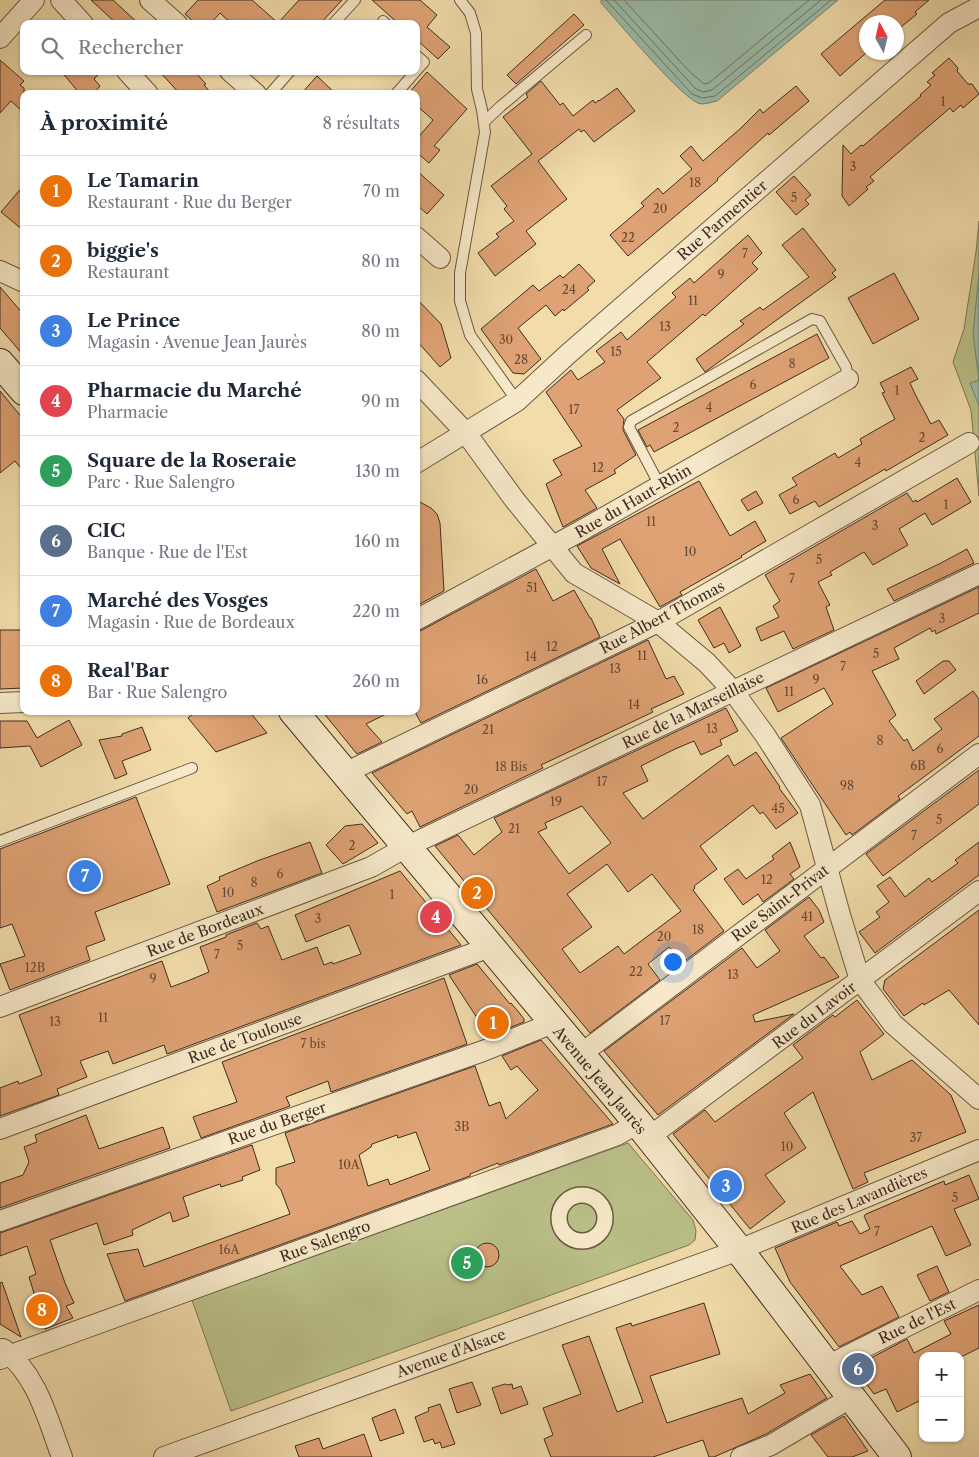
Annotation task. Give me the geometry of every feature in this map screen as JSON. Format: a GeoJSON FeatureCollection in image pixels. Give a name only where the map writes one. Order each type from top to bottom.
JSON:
{"type":"FeatureCollection","features":[{"type":"Feature","properties":{"kind":"main road"},"geometry":{"type":"LineString","coordinates":[[0,363],[20,386]]}},
{"type":"Feature","properties":{"kind":"main road","name":"Avenue Jean Jaurès"},"geometry":{"type":"LineString","coordinates":[[296,715],[408,846],[490,948],[643,1130],[897,1457]]}},
{"type":"Feature","properties":{"kind":"street"},"geometry":{"type":"LineString","coordinates":[[0,38],[34,0]]}},
{"type":"Feature","properties":{"kind":"street"},"geometry":{"type":"LineString","coordinates":[[61,0],[79,20]]}},
{"type":"Feature","properties":{"kind":"street"},"geometry":{"type":"LineString","coordinates":[[150,0],[172,20]]}},
{"type":"Feature","properties":{"kind":"street","name":"Rue Parmentier"},"geometry":{"type":"LineString","coordinates":[[420,461],[517,401],[568,354],[949,23],[979,7]]}},
{"type":"Feature","properties":{"kind":"street"},"geometry":{"type":"LineString","coordinates":[[131,75],[144,90]]}},
{"type":"Feature","properties":{"kind":"street"},"geometry":{"type":"LineString","coordinates":[[235,75],[251,90]]}},
{"type":"Feature","properties":{"kind":"street"},"geometry":{"type":"LineString","coordinates":[[420,240],[440,258]]}},
{"type":"Feature","properties":{"kind":"street"},"geometry":{"type":"LineString","coordinates":[[0,271],[20,280]]}},
{"type":"Feature","properties":{"kind":"street","name":"Rue du Haut-Rhin"},"geometry":{"type":"LineString","coordinates":[[420,618],[552,547],[848,379]]}},
{"type":"Feature","properties":{"kind":"street"},"geometry":{"type":"LineString","coordinates":[[420,384],[466,433],[552,547],[574,573],[658,622],[707,663],[733,691],[765,735],[810,805],[860,980],[893,1024],[976,1092]]}},
{"type":"Feature","properties":{"kind":"street","name":"Rue Albert Thomas"},"geometry":{"type":"LineString","coordinates":[[345,773],[658,622],[969,443]]}},
{"type":"Feature","properties":{"kind":"street","name":"Rue de la Marseillaise"},"geometry":{"type":"LineString","coordinates":[[408,846],[979,574]]}},
{"type":"Feature","properties":{"kind":"street"},"geometry":{"type":"LineString","coordinates":[[0,703],[20,702]]}},
{"type":"Feature","properties":{"kind":"street","name":"Rue Saint-Privat"},"geometry":{"type":"LineString","coordinates":[[581,1054],[979,754]]}},
{"type":"Feature","properties":{"kind":"street","name":"Rue de Bordeaux"},"geometry":{"type":"LineString","coordinates":[[0,1007],[371,867],[408,846]]}},
{"type":"Feature","properties":{"kind":"street","name":"Rue du Lavoir"},"geometry":{"type":"LineString","coordinates":[[643,1130],[860,980],[979,891]]}},
{"type":"Feature","properties":{"kind":"street","name":"Rue de Toulouse"},"geometry":{"type":"LineString","coordinates":[[0,1129],[490,948]]}},
{"type":"Feature","properties":{"kind":"street","name":"Rue du Berger"},"geometry":{"type":"LineString","coordinates":[[0,1221],[483,1051],[553,1023]]}},
{"type":"Feature","properties":{"kind":"street","name":"Rue Salengro"},"geometry":{"type":"LineString","coordinates":[[4,1353],[617,1135],[643,1130]]}},
{"type":"Feature","properties":{"kind":"street","name":"Rue des Lavandières"},"geometry":{"type":"LineString","coordinates":[[738,1250],[979,1150]]}},
{"type":"Feature","properties":{"kind":"street","name":"Avenue d'Alsace"},"geometry":{"type":"LineString","coordinates":[[164,1457],[738,1250]]}},
{"type":"Feature","properties":{"kind":"street","name":"Rue de l'Est"},"geometry":{"type":"LineString","coordinates":[[827,1366],[979,1290]]}},
{"type":"Feature","properties":{"kind":"street"},"geometry":{"type":"LineString","coordinates":[[4,1353],[27,1372],[37,1390],[62,1457]]}},
{"type":"Feature","properties":{"kind":"street"},"geometry":{"type":"LineString","coordinates":[[741,1457],[771,1445],[852,1398]]}},
{"type":"Feature","properties":{"kind":"lane"},"geometry":{"type":"LineString","coordinates":[[338,20],[355,0]]}},
{"type":"Feature","properties":{"kind":"lane"},"geometry":{"type":"LineString","coordinates":[[460,0],[470,13],[476,33],[477,89],[485,132],[460,273],[460,301],[470,335],[517,401]]}},
{"type":"Feature","properties":{"kind":"lane"},"geometry":{"type":"LineString","coordinates":[[484,122],[586,36]]}},
{"type":"Feature","properties":{"kind":"lane"},"geometry":{"type":"LineString","coordinates":[[273,90],[287,75]]}},
{"type":"Feature","properties":{"kind":"lane"},"geometry":{"type":"LineString","coordinates":[[399,90],[413,75]]}},
{"type":"Feature","properties":{"kind":"lane"},"geometry":{"type":"LineString","coordinates":[[660,486],[629,427],[631,421],[812,319],[820,321],[846,367],[848,379]]}},
{"type":"Feature","properties":{"kind":"lane"},"geometry":{"type":"LineString","coordinates":[[0,841],[192,768]]}},
{"type":"Feature","properties":{"kind":"green space"},"geometry":{"type":"Polygon","coordinates":[[[979,221],[979,496],[971,410],[953,362],[964,329],[979,221]]]}},
{"type":"Feature","properties":{"kind":"green space"},"geometry":{"type":"Polygon","coordinates":[[[628,1143],[693,1220],[696,1231],[695,1240],[689,1245],[231,1411],[192,1300],[628,1143]]]}},
{"type":"Feature","properties":{"kind":"water"},"geometry":{"type":"Polygon","coordinates":[[[601,0],[838,0],[717,101],[701,104],[692,100],[666,76],[601,3],[601,0]]]}},
{"type":"Feature","properties":{"kind":"water"},"geometry":{"type":"Polygon","coordinates":[[[979,274],[979,380],[973,334],[979,274]]]}},
{"type":"Feature","properties":{"kind":"water"},"geometry":{"type":"Polygon","coordinates":[[[979,380],[979,406],[970,383],[979,380]]]}},
{"type":"Feature","properties":{"kind":"building"},"geometry":{"type":"Polygon","coordinates":[[[91,0],[113,0],[135,20],[113,20],[91,0]]]}},
{"type":"Feature","properties":{"kind":"building"},"geometry":{"type":"Polygon","coordinates":[[[198,0],[252,0],[275,20],[228,20],[220,13],[214,20],[192,20],[185,14],[198,0]]]}},
{"type":"Feature","properties":{"kind":"building"},"geometry":{"type":"Polygon","coordinates":[[[299,0],[342,0],[324,20],[281,20],[299,0]]]}},
{"type":"Feature","properties":{"kind":"building"},"geometry":{"type":"Polygon","coordinates":[[[372,0],[420,0],[437,15],[427,27],[450,47],[438,59],[420,43],[420,20],[394,20],[372,0]]]}},
{"type":"Feature","properties":{"kind":"building"},"geometry":{"type":"Polygon","coordinates":[[[885,0],[929,0],[915,12],[917,14],[904,25],[904,15],[867,15],[885,0]]]}},
{"type":"Feature","properties":{"kind":"building"},"geometry":{"type":"Polygon","coordinates":[[[574,14],[584,25],[516,84],[507,75],[574,14]]]}},
{"type":"Feature","properties":{"kind":"building"},"geometry":{"type":"Polygon","coordinates":[[[859,22],[859,59],[840,76],[821,54],[859,22]]]}},
{"type":"Feature","properties":{"kind":"building"},"geometry":{"type":"Polygon","coordinates":[[[949,58],[958,68],[957,71],[968,84],[972,84],[979,94],[963,108],[961,105],[953,112],[950,108],[901,150],[870,177],[874,181],[849,206],[842,196],[843,145],[851,154],[861,145],[863,146],[921,96],[931,85],[927,82],[935,75],[932,73],[949,58]]]}},
{"type":"Feature","properties":{"kind":"building"},"geometry":{"type":"Polygon","coordinates":[[[0,60],[24,81],[20,85],[24,90],[20,90],[20,109],[11,101],[0,113],[0,60]]]}},
{"type":"Feature","properties":{"kind":"building"},"geometry":{"type":"Polygon","coordinates":[[[427,72],[467,109],[434,146],[440,150],[429,163],[420,155],[420,135],[433,120],[420,109],[420,90],[411,90],[427,72]]]}},
{"type":"Feature","properties":{"kind":"building"},"geometry":{"type":"Polygon","coordinates":[[[64,75],[98,75],[94,79],[100,86],[96,90],[77,90],[64,75]]]}},
{"type":"Feature","properties":{"kind":"building"},"geometry":{"type":"Polygon","coordinates":[[[163,75],[198,75],[206,84],[204,85],[208,90],[176,90],[163,75]]]}},
{"type":"Feature","properties":{"kind":"building"},"geometry":{"type":"Polygon","coordinates":[[[317,76],[332,90],[305,90],[317,76]]]}},
{"type":"Feature","properties":{"kind":"building"},"geometry":{"type":"Polygon","coordinates":[[[541,81],[560,105],[563,103],[573,116],[593,100],[595,103],[599,101],[617,88],[635,111],[594,142],[584,130],[581,132],[579,129],[538,161],[567,199],[526,231],[536,244],[495,276],[478,253],[499,237],[496,234],[514,221],[504,209],[507,206],[491,186],[532,154],[503,117],[528,97],[526,94],[541,81]]]}},
{"type":"Feature","properties":{"kind":"building"},"geometry":{"type":"Polygon","coordinates":[[[796,86],[809,101],[769,135],[768,133],[718,180],[628,256],[610,235],[644,206],[641,203],[658,188],[663,194],[692,169],[680,156],[691,146],[703,161],[760,109],[763,113],[796,86]]]}},
{"type":"Feature","properties":{"kind":"building"},"geometry":{"type":"Polygon","coordinates":[[[420,174],[444,195],[427,214],[420,208],[420,174]]]}},
{"type":"Feature","properties":{"kind":"building"},"geometry":{"type":"Polygon","coordinates":[[[794,176],[811,195],[805,200],[809,204],[796,215],[776,192],[794,176]]]}},
{"type":"Feature","properties":{"kind":"building"},"geometry":{"type":"Polygon","coordinates":[[[20,190],[20,228],[1,212],[20,190]]]}},
{"type":"Feature","properties":{"kind":"building"},"geometry":{"type":"Polygon","coordinates":[[[803,228],[836,270],[832,273],[836,277],[705,372],[696,359],[744,324],[740,321],[760,307],[763,310],[809,277],[782,245],[803,228]]]}},
{"type":"Feature","properties":{"kind":"building"},"geometry":{"type":"Polygon","coordinates":[[[748,235],[762,253],[752,263],[758,269],[705,316],[703,314],[647,362],[661,378],[617,410],[624,419],[623,430],[636,455],[614,470],[616,473],[585,490],[597,508],[563,527],[546,484],[562,475],[553,460],[582,446],[546,392],[571,370],[578,380],[605,362],[596,351],[621,332],[627,340],[676,297],[672,293],[690,278],[694,283],[748,235]]]}},
{"type":"Feature","properties":{"kind":"building"},"geometry":{"type":"Polygon","coordinates":[[[579,264],[595,281],[587,288],[589,290],[564,311],[563,309],[555,316],[546,305],[518,328],[541,359],[524,374],[513,373],[481,329],[533,285],[539,291],[560,275],[563,278],[579,264]]]}},
{"type":"Feature","properties":{"kind":"building"},"geometry":{"type":"Polygon","coordinates":[[[894,273],[919,319],[873,344],[848,298],[894,273]]]}},
{"type":"Feature","properties":{"kind":"building"},"geometry":{"type":"Polygon","coordinates":[[[0,287],[20,310],[20,351],[0,328],[0,287]]]}},
{"type":"Feature","properties":{"kind":"building"},"geometry":{"type":"Polygon","coordinates":[[[420,302],[441,324],[451,358],[440,367],[420,344],[420,302]]]}},
{"type":"Feature","properties":{"kind":"building"},"geometry":{"type":"Polygon","coordinates":[[[817,334],[829,358],[654,452],[650,445],[647,447],[638,430],[817,334]]]}},
{"type":"Feature","properties":{"kind":"building"},"geometry":{"type":"Polygon","coordinates":[[[911,367],[918,379],[910,383],[931,424],[939,420],[948,435],[819,507],[815,501],[790,514],[779,495],[797,485],[792,478],[835,453],[838,458],[862,444],[860,439],[895,419],[882,393],[885,392],[880,383],[911,367]]]}},
{"type":"Feature","properties":{"kind":"building"},"geometry":{"type":"Polygon","coordinates":[[[0,391],[20,415],[20,467],[15,461],[0,473],[0,391]]]}},
{"type":"Feature","properties":{"kind":"building"},"geometry":{"type":"Polygon","coordinates":[[[957,478],[971,502],[932,525],[925,513],[899,529],[908,545],[873,565],[864,552],[830,572],[832,575],[818,582],[830,605],[826,607],[834,630],[793,649],[784,631],[761,641],[756,628],[779,617],[773,606],[780,601],[765,575],[907,493],[913,502],[916,500],[917,502],[957,478]]]}},
{"type":"Feature","properties":{"kind":"building"},"geometry":{"type":"Polygon","coordinates":[[[699,481],[730,536],[755,521],[766,541],[742,557],[680,592],[682,595],[660,607],[620,539],[602,549],[620,584],[591,568],[577,546],[699,481]]]}},
{"type":"Feature","properties":{"kind":"building"},"geometry":{"type":"Polygon","coordinates":[[[756,491],[763,503],[748,511],[741,500],[756,491]]]}},
{"type":"Feature","properties":{"kind":"building"},"geometry":{"type":"Polygon","coordinates":[[[420,502],[437,514],[440,523],[444,591],[420,604],[420,502]]]}},
{"type":"Feature","properties":{"kind":"building"},"geometry":{"type":"Polygon","coordinates":[[[967,549],[974,563],[894,601],[887,589],[967,549]]]}},
{"type":"Feature","properties":{"kind":"building"},"geometry":{"type":"Polygon","coordinates":[[[536,569],[553,601],[574,590],[600,637],[421,723],[417,715],[420,715],[420,631],[536,569]]]}},
{"type":"Feature","properties":{"kind":"building"},"geometry":{"type":"Polygon","coordinates":[[[979,587],[979,613],[936,634],[935,630],[932,632],[930,628],[894,648],[899,659],[872,671],[896,715],[889,721],[904,741],[907,739],[913,751],[942,729],[934,719],[973,691],[979,699],[979,736],[898,796],[900,799],[852,835],[850,832],[846,835],[781,738],[833,704],[824,688],[778,712],[766,688],[979,587]]]}},
{"type":"Feature","properties":{"kind":"building"},"geometry":{"type":"Polygon","coordinates":[[[720,607],[741,646],[729,653],[724,643],[714,648],[698,620],[720,607]]]}},
{"type":"Feature","properties":{"kind":"building"},"geometry":{"type":"Polygon","coordinates":[[[0,630],[20,630],[20,688],[0,689],[0,630]]]}},
{"type":"Feature","properties":{"kind":"building"},"geometry":{"type":"Polygon","coordinates":[[[648,640],[666,679],[674,676],[684,694],[651,709],[653,712],[541,765],[543,768],[420,827],[412,811],[407,814],[372,773],[648,640]]]}},
{"type":"Feature","properties":{"kind":"building"},"geometry":{"type":"Polygon","coordinates":[[[943,661],[949,661],[956,670],[924,694],[916,681],[943,661]]]}},
{"type":"Feature","properties":{"kind":"building"},"geometry":{"type":"Polygon","coordinates":[[[726,708],[738,731],[720,740],[722,745],[701,755],[694,741],[675,749],[641,766],[648,781],[623,793],[643,819],[728,755],[734,766],[756,752],[798,813],[776,829],[763,812],[760,814],[753,805],[700,846],[717,869],[694,886],[693,890],[724,931],[682,963],[669,947],[648,964],[660,980],[590,1033],[435,846],[458,835],[474,855],[502,832],[494,818],[726,708]],[[582,806],[545,823],[547,828],[538,832],[569,874],[611,843],[582,806]],[[607,864],[567,894],[592,927],[562,949],[580,973],[618,946],[624,954],[681,911],[652,874],[628,892],[607,864]]]}},
{"type":"Feature","properties":{"kind":"building"},"geometry":{"type":"Polygon","coordinates":[[[191,715],[252,715],[267,733],[216,752],[188,718],[191,715]]]}},
{"type":"Feature","properties":{"kind":"building"},"geometry":{"type":"Polygon","coordinates":[[[325,715],[384,715],[366,724],[382,742],[357,754],[325,715]]]}},
{"type":"Feature","properties":{"kind":"building"},"geometry":{"type":"Polygon","coordinates":[[[69,720],[82,745],[41,767],[30,746],[0,748],[0,721],[27,721],[37,738],[69,720]]]}},
{"type":"Feature","properties":{"kind":"building"},"geometry":{"type":"Polygon","coordinates":[[[142,727],[151,750],[122,761],[127,774],[115,779],[99,740],[122,736],[122,734],[142,727]]]}},
{"type":"Feature","properties":{"kind":"building"},"geometry":{"type":"Polygon","coordinates":[[[979,770],[979,804],[883,876],[866,854],[979,770]]]}},
{"type":"Feature","properties":{"kind":"building"},"geometry":{"type":"Polygon","coordinates":[[[136,797],[170,884],[95,912],[105,940],[86,947],[90,960],[10,990],[0,964],[25,956],[12,924],[0,928],[0,849],[136,797]]]}},
{"type":"Feature","properties":{"kind":"building"},"geometry":{"type":"Polygon","coordinates":[[[362,824],[378,843],[343,864],[326,845],[345,826],[362,824]]]}},
{"type":"Feature","properties":{"kind":"building"},"geometry":{"type":"Polygon","coordinates":[[[310,842],[322,873],[217,912],[207,886],[220,880],[219,877],[310,842]]]}},
{"type":"Feature","properties":{"kind":"building"},"geometry":{"type":"Polygon","coordinates":[[[790,842],[800,867],[790,874],[794,879],[763,902],[758,894],[743,905],[724,879],[738,869],[746,879],[774,859],[772,856],[790,842]]]}},
{"type":"Feature","properties":{"kind":"building"},"geometry":{"type":"Polygon","coordinates":[[[979,842],[979,875],[875,953],[859,932],[880,917],[876,912],[889,902],[877,886],[890,877],[905,897],[929,878],[932,882],[958,863],[955,860],[979,842]]]}},
{"type":"Feature","properties":{"kind":"building"},"geometry":{"type":"Polygon","coordinates":[[[400,871],[461,945],[167,1054],[164,1045],[113,1064],[108,1051],[80,1061],[87,1077],[57,1089],[59,1095],[0,1116],[0,1088],[18,1081],[19,1084],[42,1075],[19,1015],[162,961],[171,987],[190,980],[209,972],[200,947],[257,923],[261,929],[268,926],[282,960],[317,947],[324,965],[332,962],[333,964],[361,954],[349,925],[306,942],[295,915],[400,871]]]}},
{"type":"Feature","properties":{"kind":"building"},"geometry":{"type":"Polygon","coordinates":[[[809,897],[819,910],[824,922],[804,936],[821,958],[824,957],[839,977],[753,1015],[755,1022],[794,1014],[658,1115],[604,1051],[742,948],[757,968],[780,951],[765,930],[809,897]]]}},
{"type":"Feature","properties":{"kind":"building"},"geometry":{"type":"Polygon","coordinates":[[[979,910],[979,1025],[949,990],[924,1005],[923,1003],[904,1016],[883,989],[885,980],[979,910]]]}},
{"type":"Feature","properties":{"kind":"building"},"geometry":{"type":"Polygon","coordinates":[[[477,964],[517,1010],[524,1019],[524,1022],[489,1036],[449,975],[477,964]]]}},
{"type":"Feature","properties":{"kind":"building"},"geometry":{"type":"Polygon","coordinates":[[[444,978],[467,1044],[331,1092],[328,1081],[286,1097],[290,1106],[201,1138],[193,1117],[237,1102],[222,1062],[444,978]]]}},
{"type":"Feature","properties":{"kind":"building"},"geometry":{"type":"Polygon","coordinates":[[[857,1000],[884,1034],[860,1052],[872,1080],[912,1060],[951,1095],[966,1132],[864,1173],[868,1182],[853,1189],[813,1092],[784,1113],[806,1148],[765,1175],[785,1202],[750,1229],[673,1134],[705,1110],[715,1122],[803,1058],[793,1045],[833,1015],[835,1017],[857,1000]]]}},
{"type":"Feature","properties":{"kind":"building"},"geometry":{"type":"Polygon","coordinates":[[[541,1040],[613,1124],[499,1165],[498,1163],[470,1174],[470,1176],[125,1301],[107,1254],[138,1249],[144,1267],[290,1214],[281,1190],[276,1184],[276,1168],[295,1162],[285,1133],[475,1066],[489,1106],[500,1102],[506,1119],[538,1090],[517,1066],[511,1070],[502,1056],[541,1040]],[[416,1132],[398,1138],[397,1135],[372,1144],[371,1147],[359,1155],[368,1186],[388,1179],[390,1185],[430,1170],[416,1132]]]}},
{"type":"Feature","properties":{"kind":"building"},"geometry":{"type":"Polygon","coordinates":[[[86,1115],[99,1149],[163,1127],[170,1148],[0,1208],[0,1183],[23,1175],[29,1162],[24,1147],[37,1142],[35,1135],[86,1115]]]}},
{"type":"Feature","properties":{"kind":"building"},"geometry":{"type":"Polygon","coordinates":[[[252,1145],[260,1170],[242,1177],[243,1180],[221,1187],[220,1184],[183,1197],[189,1216],[173,1222],[170,1212],[132,1230],[133,1235],[104,1245],[97,1223],[50,1240],[74,1303],[66,1306],[73,1318],[45,1329],[29,1277],[36,1274],[27,1246],[0,1256],[0,1233],[252,1145]]]}},
{"type":"Feature","properties":{"kind":"building"},"geometry":{"type":"Polygon","coordinates":[[[969,1175],[979,1199],[954,1209],[971,1245],[946,1256],[932,1226],[840,1266],[862,1295],[882,1286],[899,1317],[839,1347],[790,1282],[775,1248],[837,1222],[839,1226],[852,1221],[860,1234],[870,1229],[864,1216],[866,1214],[944,1181],[945,1185],[969,1175]]]}},
{"type":"Feature","properties":{"kind":"building"},"geometry":{"type":"Polygon","coordinates":[[[487,1243],[496,1246],[499,1255],[496,1264],[487,1267],[478,1264],[475,1255],[478,1246],[487,1243]]]}},
{"type":"Feature","properties":{"kind":"building"},"geometry":{"type":"Polygon","coordinates":[[[937,1266],[949,1292],[930,1301],[917,1275],[937,1266]]]}},
{"type":"Feature","properties":{"kind":"building"},"geometry":{"type":"Polygon","coordinates":[[[2,1282],[21,1337],[0,1324],[0,1283],[2,1282]]]}},
{"type":"Feature","properties":{"kind":"building"},"geometry":{"type":"Polygon","coordinates":[[[704,1303],[720,1354],[650,1376],[667,1423],[742,1398],[748,1414],[785,1393],[780,1385],[810,1374],[827,1398],[766,1434],[714,1457],[709,1457],[703,1440],[653,1457],[551,1457],[544,1439],[553,1435],[543,1408],[581,1394],[562,1345],[589,1336],[617,1412],[643,1402],[616,1328],[631,1323],[632,1326],[704,1303]]]}},
{"type":"Feature","properties":{"kind":"building"},"geometry":{"type":"Polygon","coordinates":[[[979,1305],[979,1348],[964,1356],[964,1352],[919,1352],[919,1401],[897,1412],[886,1389],[874,1394],[854,1367],[907,1339],[914,1353],[951,1334],[944,1321],[979,1305]]]}},
{"type":"Feature","properties":{"kind":"building"},"geometry":{"type":"Polygon","coordinates":[[[472,1382],[481,1405],[457,1413],[449,1389],[472,1382]]]}},
{"type":"Feature","properties":{"kind":"building"},"geometry":{"type":"Polygon","coordinates":[[[512,1384],[513,1389],[521,1386],[528,1404],[501,1414],[492,1388],[512,1384]]]}},
{"type":"Feature","properties":{"kind":"building"},"geometry":{"type":"Polygon","coordinates":[[[440,1404],[455,1444],[442,1448],[440,1442],[435,1444],[433,1439],[424,1442],[415,1417],[429,1411],[428,1408],[440,1404]]]}},
{"type":"Feature","properties":{"kind":"building"},"geometry":{"type":"Polygon","coordinates":[[[395,1409],[404,1433],[380,1441],[372,1418],[395,1409]]]}},
{"type":"Feature","properties":{"kind":"building"},"geometry":{"type":"Polygon","coordinates":[[[844,1416],[868,1451],[852,1457],[828,1457],[811,1435],[844,1416]]]}},
{"type":"Feature","properties":{"kind":"building"},"geometry":{"type":"Polygon","coordinates":[[[364,1434],[372,1457],[299,1457],[295,1446],[319,1438],[323,1449],[364,1434]]]}},
{"type":"Feature","properties":{"kind":"place","name":"Marché des Vosges"},"geometry":{"type":"Point","coordinates":[85,876]}},
{"type":"Feature","properties":{"kind":"place","name":"biggie's"},"geometry":{"type":"Point","coordinates":[477,893]}},
{"type":"Feature","properties":{"kind":"place","name":"Pharmacie du Marché"},"geometry":{"type":"Point","coordinates":[436,917]}},
{"type":"Feature","properties":{"kind":"place","name":"Le Tamarin"},"geometry":{"type":"Point","coordinates":[493,1023]}},
{"type":"Feature","properties":{"kind":"place","name":"Le Prince"},"geometry":{"type":"Point","coordinates":[726,1186]}},
{"type":"Feature","properties":{"kind":"place","name":"Square de la Roseraie"},"geometry":{"type":"Point","coordinates":[467,1263]}},
{"type":"Feature","properties":{"kind":"place","name":"Real'Bar"},"geometry":{"type":"Point","coordinates":[42,1310]}},
{"type":"Feature","properties":{"kind":"place","name":"CIC"},"geometry":{"type":"Point","coordinates":[858,1369]}}]}
